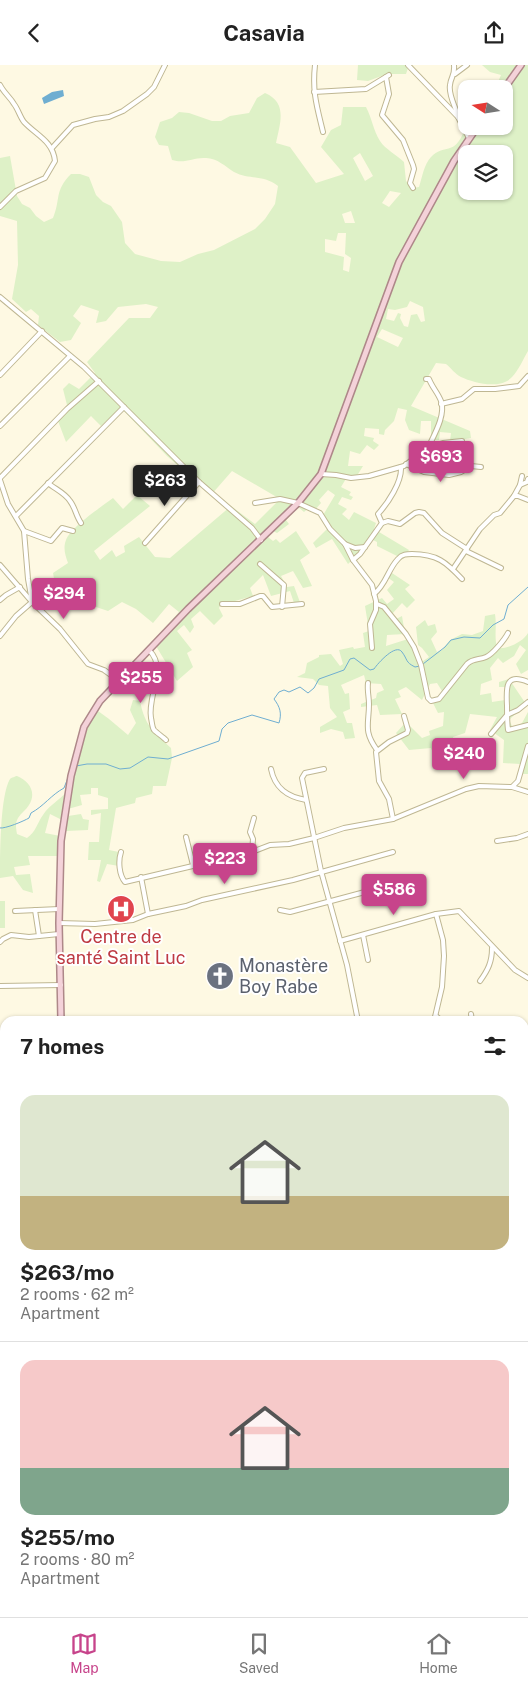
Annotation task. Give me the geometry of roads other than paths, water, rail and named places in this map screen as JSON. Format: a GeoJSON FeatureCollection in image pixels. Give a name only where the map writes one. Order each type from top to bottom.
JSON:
{"type":"FeatureCollection","features":[{"type":"Feature","properties":{"kind":"main road"},"geometry":{"type":"LineString","coordinates":[[511,80],[522,65]]}},
{"type":"Feature","properties":{"kind":"main road"},"geometry":{"type":"LineString","coordinates":[[61,1016],[59,909],[61,841],[71,776],[87,722],[100,701],[148,650],[298,503],[321,474],[399,262],[454,161],[471,135]]}},
{"type":"Feature","properties":{"kind":"street"},"geometry":{"type":"LineString","coordinates":[[52,148],[73,125],[109,117],[123,111],[147,94],[153,88],[165,65]]}},
{"type":"Feature","properties":{"kind":"street"},"geometry":{"type":"LineString","coordinates":[[315,65],[314,92],[323,132]]}},
{"type":"Feature","properties":{"kind":"street"},"geometry":{"type":"LineString","coordinates":[[408,65],[458,117]]}},
{"type":"Feature","properties":{"kind":"street"},"geometry":{"type":"LineString","coordinates":[[454,65],[455,74]]}},
{"type":"Feature","properties":{"kind":"street"},"geometry":{"type":"LineString","coordinates":[[458,117],[450,91],[450,83],[455,74],[467,65]]}},
{"type":"Feature","properties":{"kind":"street"},"geometry":{"type":"LineString","coordinates":[[314,92],[366,89],[388,76],[389,94],[382,115],[403,140],[414,169],[410,183],[413,188]]}},
{"type":"Feature","properties":{"kind":"street"},"geometry":{"type":"LineString","coordinates":[[0,85],[13,102],[23,120],[52,148],[55,161],[45,178],[16,191],[0,207]]}},
{"type":"Feature","properties":{"kind":"street"},"geometry":{"type":"LineString","coordinates":[[0,297],[99,381],[199,482],[246,522],[261,540]]}},
{"type":"Feature","properties":{"kind":"street"},"geometry":{"type":"LineString","coordinates":[[0,375],[42,331]]}},
{"type":"Feature","properties":{"kind":"street"},"geometry":{"type":"LineString","coordinates":[[0,425],[70,356]]}},
{"type":"Feature","properties":{"kind":"street"},"geometry":{"type":"LineString","coordinates":[[441,404],[462,399],[474,389],[519,386],[528,377]]}},
{"type":"Feature","properties":{"kind":"street"},"geometry":{"type":"LineString","coordinates":[[426,379],[429,379],[441,404],[441,416],[428,448]]}},
{"type":"Feature","properties":{"kind":"street"},"geometry":{"type":"LineString","coordinates":[[32,602],[24,531],[8,504],[0,479],[60,416],[99,381]]}},
{"type":"Feature","properties":{"kind":"street"},"geometry":{"type":"LineString","coordinates":[[16,516],[124,407]]}},
{"type":"Feature","properties":{"kind":"street"},"geometry":{"type":"LineString","coordinates":[[321,474],[358,478],[387,472],[401,467],[428,448],[443,443],[462,441]]}},
{"type":"Feature","properties":{"kind":"street"},"geometry":{"type":"LineString","coordinates":[[406,464],[424,472],[449,475],[461,472],[471,466],[481,467]]}},
{"type":"Feature","properties":{"kind":"street"},"geometry":{"type":"LineString","coordinates":[[382,523],[378,514],[388,503],[401,472],[401,467]]}},
{"type":"Feature","properties":{"kind":"street"},"geometry":{"type":"LineString","coordinates":[[453,569],[480,529],[494,515],[500,513],[514,496],[522,476]]}},
{"type":"Feature","properties":{"kind":"street"},"geometry":{"type":"LineString","coordinates":[[520,485],[527,482],[528,479]]}},
{"type":"Feature","properties":{"kind":"street"},"geometry":{"type":"LineString","coordinates":[[145,543],[199,482]]}},
{"type":"Feature","properties":{"kind":"street"},"geometry":{"type":"LineString","coordinates":[[48,483],[72,502],[81,523]]}},
{"type":"Feature","properties":{"kind":"street"},"geometry":{"type":"LineString","coordinates":[[514,496],[528,500]]}},
{"type":"Feature","properties":{"kind":"street"},"geometry":{"type":"LineString","coordinates":[[255,503],[280,499],[298,503],[320,513],[330,529],[345,544],[355,549],[365,547]]}},
{"type":"Feature","properties":{"kind":"street"},"geometry":{"type":"LineString","coordinates":[[352,560],[365,547],[382,523],[388,521],[400,524],[420,511],[442,533],[467,550],[501,567]]}},
{"type":"Feature","properties":{"kind":"street"},"geometry":{"type":"LineString","coordinates":[[24,531],[51,541],[62,528],[73,531]]}},
{"type":"Feature","properties":{"kind":"street"},"geometry":{"type":"LineString","coordinates":[[345,544],[352,560],[372,585],[377,605],[370,624],[372,648]]}},
{"type":"Feature","properties":{"kind":"street"},"geometry":{"type":"LineString","coordinates":[[374,594],[382,587],[397,559],[408,554],[438,557],[462,579]]}},
{"type":"Feature","properties":{"kind":"street"},"geometry":{"type":"LineString","coordinates":[[260,564],[284,585],[282,607]]}},
{"type":"Feature","properties":{"kind":"street"},"geometry":{"type":"LineString","coordinates":[[0,565],[32,602],[60,629],[88,664],[104,670],[118,683]]}},
{"type":"Feature","properties":{"kind":"street"},"geometry":{"type":"LineString","coordinates":[[0,600],[20,587]]}},
{"type":"Feature","properties":{"kind":"street"},"geometry":{"type":"LineString","coordinates":[[222,604],[240,604],[263,596],[272,607],[302,604]]}},
{"type":"Feature","properties":{"kind":"street"},"geometry":{"type":"LineString","coordinates":[[0,636],[16,616],[32,602]]}},
{"type":"Feature","properties":{"kind":"street"},"geometry":{"type":"LineString","coordinates":[[39,608],[48,605],[67,605],[71,602],[82,604],[85,602]]}},
{"type":"Feature","properties":{"kind":"street"},"geometry":{"type":"LineString","coordinates":[[377,605],[384,607],[414,647],[421,665],[428,698],[431,701],[439,699],[472,659],[487,656],[504,641],[508,633]]}},
{"type":"Feature","properties":{"kind":"street"},"geometry":{"type":"LineString","coordinates":[[148,650],[153,655],[158,671],[151,700],[153,729],[166,740]]}},
{"type":"Feature","properties":{"kind":"street"},"geometry":{"type":"LineString","coordinates":[[528,683],[517,679],[511,681],[506,687],[508,730],[528,725]]}},
{"type":"Feature","properties":{"kind":"street"},"geometry":{"type":"LineString","coordinates":[[368,683],[369,706],[367,724],[373,745],[377,750],[379,781],[389,799],[393,819]]}},
{"type":"Feature","properties":{"kind":"street"},"geometry":{"type":"LineString","coordinates":[[491,734],[507,715],[518,710],[528,702]]}},
{"type":"Feature","properties":{"kind":"street"},"geometry":{"type":"LineString","coordinates":[[377,750],[407,733],[408,730],[404,716]]}},
{"type":"Feature","properties":{"kind":"street"},"geometry":{"type":"LineString","coordinates":[[512,787],[518,781],[528,746]]}},
{"type":"Feature","properties":{"kind":"street"},"geometry":{"type":"LineString","coordinates":[[272,769],[276,783],[286,794],[306,800]]}},
{"type":"Feature","properties":{"kind":"street"},"geometry":{"type":"LineString","coordinates":[[324,769],[305,773],[302,778],[321,871],[347,965],[357,1016]]}},
{"type":"Feature","properties":{"kind":"street"},"geometry":{"type":"LineString","coordinates":[[120,852],[119,862],[123,881],[252,852],[270,845],[288,844],[344,829],[393,819],[466,789],[479,786],[512,787],[528,793]]}},
{"type":"Feature","properties":{"kind":"street"},"geometry":{"type":"LineString","coordinates":[[252,852],[253,839],[250,832],[254,818]]}},
{"type":"Feature","properties":{"kind":"street"},"geometry":{"type":"LineString","coordinates":[[497,841],[517,838],[528,833]]}},
{"type":"Feature","properties":{"kind":"street"},"geometry":{"type":"LineString","coordinates":[[186,837],[192,865]]}},
{"type":"Feature","properties":{"kind":"street"},"geometry":{"type":"LineString","coordinates":[[59,923],[105,923],[133,920],[148,914],[293,880],[393,852]]}},
{"type":"Feature","properties":{"kind":"street"},"geometry":{"type":"LineString","coordinates":[[141,877],[148,914]]}},
{"type":"Feature","properties":{"kind":"street"},"geometry":{"type":"LineString","coordinates":[[280,910],[290,912],[418,880]]}},
{"type":"Feature","properties":{"kind":"street"},"geometry":{"type":"LineString","coordinates":[[15,911],[59,909]]}},
{"type":"Feature","properties":{"kind":"street"},"geometry":{"type":"LineString","coordinates":[[35,910],[39,936]]}},
{"type":"Feature","properties":{"kind":"street"},"geometry":{"type":"LineString","coordinates":[[340,941],[436,914],[459,911],[492,948],[515,970],[528,978]]}},
{"type":"Feature","properties":{"kind":"street"},"geometry":{"type":"LineString","coordinates":[[436,914],[443,940],[444,956],[442,987],[436,1016]]}},
{"type":"Feature","properties":{"kind":"street"},"geometry":{"type":"LineString","coordinates":[[0,942],[11,935],[26,937],[59,934]]}},
{"type":"Feature","properties":{"kind":"street"},"geometry":{"type":"LineString","coordinates":[[362,935],[368,961]]}},
{"type":"Feature","properties":{"kind":"street"},"geometry":{"type":"LineString","coordinates":[[480,981],[489,969],[492,960],[492,948]]}},
{"type":"Feature","properties":{"kind":"street"},"geometry":{"type":"LineString","coordinates":[[0,986],[60,985]]}},
{"type":"Feature","properties":{"kind":"water"},"geometry":{"type":"Polygon","coordinates":[[[63,90],[64,96],[44,104],[42,98],[52,92],[63,90]]]}},
{"type":"Feature","properties":{"kind":"waterway"},"geometry":{"type":"LineString","coordinates":[[423,664],[451,640],[464,637],[480,638],[493,625],[504,619],[508,605],[528,587]]}},
{"type":"Feature","properties":{"kind":"waterway"},"geometry":{"type":"LineString","coordinates":[[76,766],[106,764],[120,769],[130,768],[148,757],[168,759],[219,741],[222,729],[228,723],[252,715],[279,723],[280,710],[274,699],[279,692],[284,690],[289,692],[300,687],[308,693],[314,688],[319,679],[344,670],[350,659],[354,658],[370,670],[374,669],[392,652],[399,650],[410,664],[415,667],[420,666]]}},
{"type":"Feature","properties":{"kind":"waterway"},"geometry":{"type":"LineString","coordinates":[[0,828],[29,818],[31,813],[64,788],[69,775]]}},
{"type":"Feature","properties":{"kind":"place","name":"Centre de santé Saint Luc"},"geometry":{"type":"Point","coordinates":[121,909]}},
{"type":"Feature","properties":{"kind":"place","name":"Monastère Boy Rabe"},"geometry":{"type":"Point","coordinates":[220,976]}}]}
